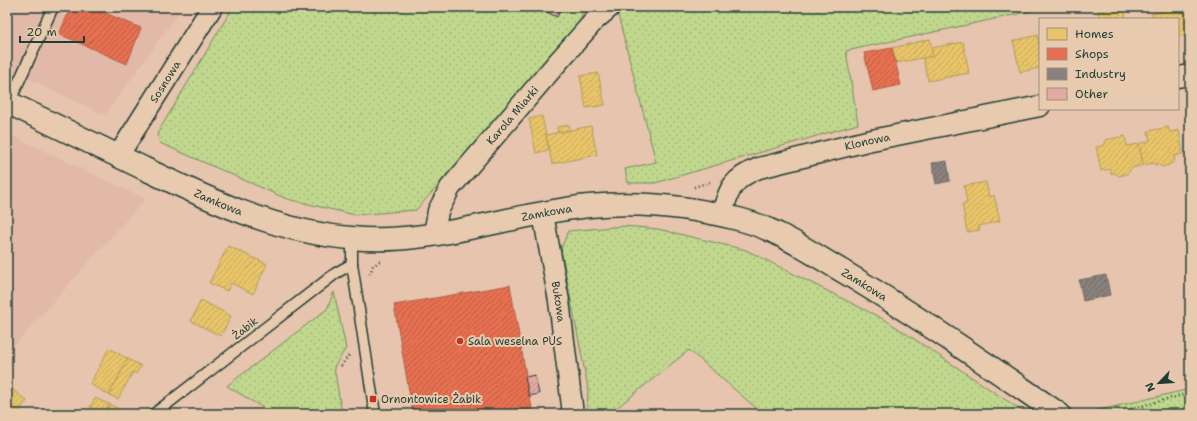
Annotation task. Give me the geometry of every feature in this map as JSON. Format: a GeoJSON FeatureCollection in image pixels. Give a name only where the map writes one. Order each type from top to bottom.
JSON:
{"type":"FeatureCollection","features":[{"type":"Feature","properties":{"kind":"street","name":"Sosnowa"},"geometry":{"type":"LineString","coordinates":[[118,156],[212,7]]}},
{"type":"Feature","properties":{"kind":"street","name":"Karola Miarki"},"geometry":{"type":"LineString","coordinates":[[434,235],[438,211],[450,188],[557,62],[595,20],[610,7]]}},
{"type":"Feature","properties":{"kind":"street"},"geometry":{"type":"LineString","coordinates":[[1179,77],[1190,75]]}},
{"type":"Feature","properties":{"kind":"street","name":"Zamkowa"},"geometry":{"type":"LineString","coordinates":[[8,103],[226,206],[270,222],[310,232],[352,238],[387,239],[434,235],[588,206],[624,204],[668,206],[722,215],[746,222],[772,231],[801,246],[903,308],[1059,414]]}},
{"type":"Feature","properties":{"kind":"street","name":"Klonowa"},"geometry":{"type":"LineString","coordinates":[[722,215],[727,195],[734,183],[745,173],[759,168],[867,141],[1039,106]]}},
{"type":"Feature","properties":{"kind":"street","name":"Bukowa"},"geometry":{"type":"LineString","coordinates":[[543,214],[559,300],[573,414]]}},
{"type":"Feature","properties":{"kind":"lane"},"geometry":{"type":"LineString","coordinates":[[8,103],[53,7]]}},
{"type":"Feature","properties":{"kind":"lane"},"geometry":{"type":"LineString","coordinates":[[352,238],[352,264],[375,414]]}},
{"type":"Feature","properties":{"kind":"lane","name":"Żabik"},"geometry":{"type":"LineString","coordinates":[[154,414],[336,273],[352,264]]}},
{"type":"Feature","properties":{"kind":"path"},"geometry":{"type":"LineString","coordinates":[[688,188],[712,180]]}},
{"type":"Feature","properties":{"kind":"path"},"geometry":{"type":"LineString","coordinates":[[341,366],[353,349]]}},
{"type":"Feature","properties":{"kind":"path"},"geometry":{"type":"LineString","coordinates":[[1112,414],[1190,394]]}},
{"type":"Feature","properties":{"kind":"shaded area"},"geometry":{"type":"Polygon","coordinates":[[[7,7],[183,7],[105,115],[7,69],[7,7]]]}},
{"type":"Feature","properties":{"kind":"shaded area"},"geometry":{"type":"Polygon","coordinates":[[[7,133],[145,199],[7,354],[7,133]]]}},
{"type":"Feature","properties":{"kind":"green space"},"geometry":{"type":"Polygon","coordinates":[[[233,7],[591,7],[582,14],[579,29],[416,210],[355,215],[287,199],[160,143],[157,134],[233,7]]]}},
{"type":"Feature","properties":{"kind":"green space"},"geometry":{"type":"Polygon","coordinates":[[[622,7],[1050,7],[846,51],[858,124],[655,183],[628,183],[625,169],[656,162],[617,11],[622,7]]]}},
{"type":"Feature","properties":{"kind":"green space"},"geometry":{"type":"Polygon","coordinates":[[[624,226],[658,229],[746,250],[887,321],[1027,414],[763,414],[689,350],[609,414],[587,414],[588,388],[561,249],[568,231],[624,226]]]}},
{"type":"Feature","properties":{"kind":"green space"},"geometry":{"type":"Polygon","coordinates":[[[334,292],[346,348],[334,367],[342,414],[273,414],[227,386],[327,309],[334,292]]]}},
{"type":"Feature","properties":{"kind":"green space"},"geometry":{"type":"Polygon","coordinates":[[[1190,389],[1190,414],[1094,414],[1091,412],[1190,389]]]}},
{"type":"Feature","properties":{"kind":"building: Homes"},"geometry":{"type":"Polygon","coordinates":[[[1124,7],[1126,18],[1099,18],[1098,11],[1124,7]]]}},
{"type":"Feature","properties":{"kind":"building: Homes"},"geometry":{"type":"Polygon","coordinates":[[[1169,7],[1188,7],[1190,34],[1179,37],[1179,18],[1152,18],[1151,14],[1162,12],[1161,9],[1169,7]]]}},
{"type":"Feature","properties":{"kind":"building: Homes"},"geometry":{"type":"Polygon","coordinates":[[[1038,35],[1039,68],[1020,72],[1013,41],[1038,35]]]}},
{"type":"Feature","properties":{"kind":"building: Homes"},"geometry":{"type":"Polygon","coordinates":[[[930,39],[933,56],[896,63],[892,48],[930,39]]]}},
{"type":"Feature","properties":{"kind":"building: Homes"},"geometry":{"type":"Polygon","coordinates":[[[963,42],[969,73],[928,81],[923,58],[933,56],[931,48],[963,42]]]}},
{"type":"Feature","properties":{"kind":"building: Homes"},"geometry":{"type":"Polygon","coordinates":[[[598,73],[605,105],[586,108],[580,76],[598,73]]]}},
{"type":"Feature","properties":{"kind":"building: Homes"},"geometry":{"type":"Polygon","coordinates":[[[542,116],[549,150],[536,153],[529,119],[542,116]]]}},
{"type":"Feature","properties":{"kind":"building: Homes"},"geometry":{"type":"Polygon","coordinates":[[[569,125],[570,130],[558,133],[557,127],[569,125]]]}},
{"type":"Feature","properties":{"kind":"building: Homes"},"geometry":{"type":"Polygon","coordinates":[[[591,126],[597,155],[552,164],[546,135],[591,126]]]}},
{"type":"Feature","properties":{"kind":"building: Homes"},"geometry":{"type":"Polygon","coordinates":[[[1168,127],[1170,132],[1179,130],[1183,154],[1174,156],[1175,161],[1162,167],[1158,164],[1155,165],[1154,163],[1143,165],[1139,144],[1150,141],[1148,131],[1168,127]]]}},
{"type":"Feature","properties":{"kind":"building: Homes"},"geometry":{"type":"Polygon","coordinates":[[[1125,136],[1127,146],[1139,144],[1143,165],[1132,168],[1127,174],[1119,176],[1115,173],[1111,174],[1110,169],[1101,171],[1096,147],[1105,145],[1105,140],[1125,136]]]}},
{"type":"Feature","properties":{"kind":"building: Homes"},"geometry":{"type":"Polygon","coordinates":[[[986,182],[989,197],[994,195],[1000,221],[979,226],[980,230],[967,232],[962,204],[967,203],[964,186],[986,182]]]}},
{"type":"Feature","properties":{"kind":"building: Homes"},"geometry":{"type":"Polygon","coordinates":[[[228,246],[267,264],[253,294],[231,283],[227,291],[209,283],[228,246]]]}},
{"type":"Feature","properties":{"kind":"building: Homes"},"geometry":{"type":"Polygon","coordinates":[[[201,300],[231,316],[221,336],[191,321],[201,300]]]}},
{"type":"Feature","properties":{"kind":"building: Homes"},"geometry":{"type":"Polygon","coordinates":[[[109,348],[128,359],[109,395],[90,384],[109,348]]]}},
{"type":"Feature","properties":{"kind":"building: Homes"},"geometry":{"type":"Polygon","coordinates":[[[128,359],[141,366],[136,374],[133,372],[118,399],[109,395],[128,359]]]}},
{"type":"Feature","properties":{"kind":"building: Homes"},"geometry":{"type":"Polygon","coordinates":[[[7,385],[27,401],[19,411],[22,414],[7,414],[7,385]]]}},
{"type":"Feature","properties":{"kind":"building: Homes"},"geometry":{"type":"Polygon","coordinates":[[[95,398],[109,404],[104,414],[90,407],[95,398]]]}},
{"type":"Feature","properties":{"kind":"building: Homes"},"geometry":{"type":"Polygon","coordinates":[[[109,404],[128,414],[104,414],[109,404]]]}},
{"type":"Feature","properties":{"kind":"building: Shops"},"geometry":{"type":"Polygon","coordinates":[[[71,7],[91,7],[141,28],[127,64],[59,34],[71,7]]]}},
{"type":"Feature","properties":{"kind":"building: Shops"},"geometry":{"type":"Polygon","coordinates":[[[892,48],[901,85],[873,91],[864,53],[892,48]]]}},
{"type":"Feature","properties":{"kind":"building: Shops","name":"Sala weselna PUS"},"geometry":{"type":"Polygon","coordinates":[[[510,285],[533,414],[413,414],[394,305],[510,285]]]}},
{"type":"Feature","properties":{"kind":"building: Industry"},"geometry":{"type":"Polygon","coordinates":[[[947,161],[950,181],[936,184],[932,163],[947,161]]]}},
{"type":"Feature","properties":{"kind":"building: Industry"},"geometry":{"type":"Polygon","coordinates":[[[1106,275],[1110,295],[1083,301],[1079,280],[1106,275]]]}},
{"type":"Feature","properties":{"kind":"building: Other"},"geometry":{"type":"Polygon","coordinates":[[[536,7],[562,7],[557,17],[536,7]]]}},
{"type":"Feature","properties":{"kind":"building: Other"},"geometry":{"type":"Polygon","coordinates":[[[535,375],[539,394],[529,396],[525,377],[535,375]]]}},
{"type":"Feature","properties":{"kind":"place","name":"Sala weselna PUS"},"geometry":{"type":"Point","coordinates":[460,341]}},
{"type":"Feature","properties":{"kind":"place","name":"Ornontowice Żabik"},"geometry":{"type":"Point","coordinates":[373,399]}}]}
